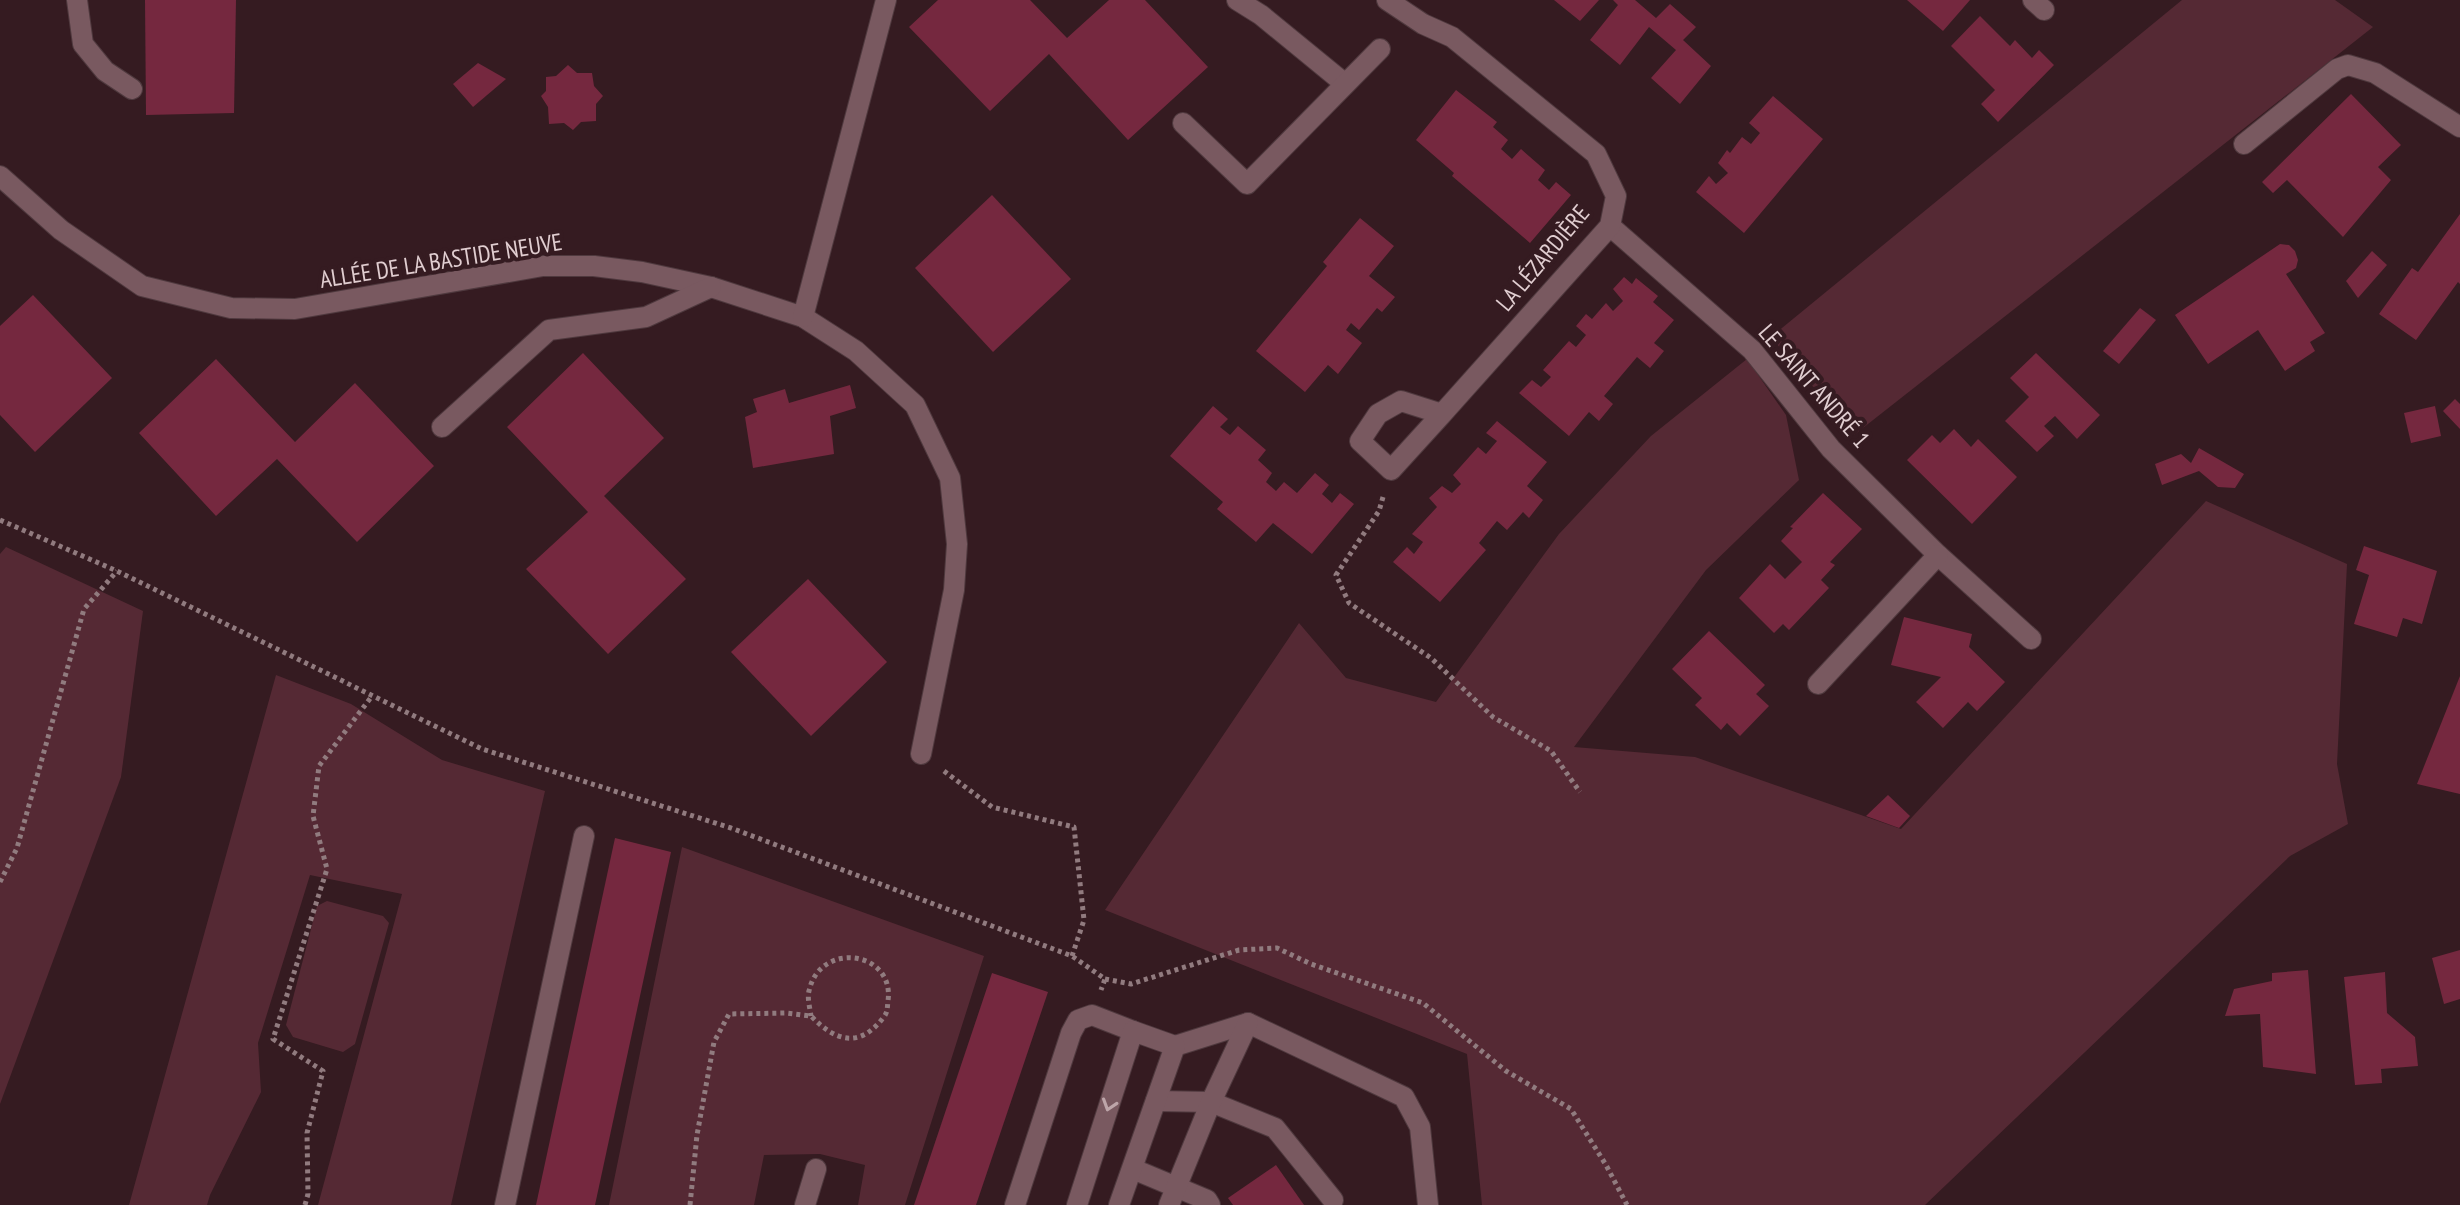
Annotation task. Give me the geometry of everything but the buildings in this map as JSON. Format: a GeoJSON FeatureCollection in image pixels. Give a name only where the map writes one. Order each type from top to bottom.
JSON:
{"type":"FeatureCollection","features":[{"type":"Feature","properties":{"kind":"street"},"geometry":{"type":"LineString","coordinates":[[77,0],[83,44],[105,71],[132,89]]}},
{"type":"Feature","properties":{"kind":"street"},"geometry":{"type":"LineString","coordinates":[[803,317],[886,0]]}},
{"type":"Feature","properties":{"kind":"street"},"geometry":{"type":"LineString","coordinates":[[1237,0],[1261,15],[1344,83]]}},
{"type":"Feature","properties":{"kind":"street","name":"LA LÉZARDIÈRE"},"geometry":{"type":"LineString","coordinates":[[1387,0],[1423,24],[1452,37],[1596,154],[1616,196],[1610,226],[1391,470]]}},
{"type":"Feature","properties":{"kind":"street"},"geometry":{"type":"LineString","coordinates":[[1183,123],[1247,184],[1380,49]]}},
{"type":"Feature","properties":{"kind":"street"},"geometry":{"type":"LineString","coordinates":[[2244,144],[2337,69],[2348,65],[2375,73],[2460,127]]}},
{"type":"Feature","properties":{"kind":"street","name":"ALLÉE DE LA BASTIDE NEUVE"},"geometry":{"type":"LineString","coordinates":[[0,176],[61,230],[142,286],[231,308],[295,309],[543,266],[594,266],[642,272],[711,287],[803,317],[856,351],[915,405],[950,478],[957,544],[954,590],[921,754]]}},
{"type":"Feature","properties":{"kind":"street","name":"LE SAINT ANDRÉ 1"},"geometry":{"type":"LineString","coordinates":[[1610,226],[1752,350],[1831,449],[1938,555],[2031,639]]}},
{"type":"Feature","properties":{"kind":"street"},"geometry":{"type":"LineString","coordinates":[[442,427],[549,330],[646,317],[711,287]]}},
{"type":"Feature","properties":{"kind":"street"},"geometry":{"type":"LineString","coordinates":[[1391,470],[1360,441],[1378,414],[1401,401],[1442,414]]}},
{"type":"Feature","properties":{"kind":"street"},"geometry":{"type":"LineString","coordinates":[[1818,684],[1938,555]]}},
{"type":"Feature","properties":{"kind":"street"},"geometry":{"type":"LineString","coordinates":[[505,1205],[584,836]]}},
{"type":"Feature","properties":{"kind":"street"},"geometry":{"type":"LineString","coordinates":[[1015,1205],[1071,1033],[1078,1020],[1092,1015],[1175,1046],[1248,1023],[1404,1097],[1420,1127],[1428,1205]]}},
{"type":"Feature","properties":{"kind":"street"},"geometry":{"type":"LineString","coordinates":[[1173,1196],[1211,1102],[1248,1023]]}},
{"type":"Feature","properties":{"kind":"street"},"geometry":{"type":"LineString","coordinates":[[1077,1205],[1133,1031]]}},
{"type":"Feature","properties":{"kind":"street"},"geometry":{"type":"LineString","coordinates":[[1119,1205],[1175,1046]]}},
{"type":"Feature","properties":{"kind":"street"},"geometry":{"type":"LineString","coordinates":[[1156,1101],[1211,1102],[1275,1128],[1333,1200]]}},
{"type":"Feature","properties":{"kind":"street"},"geometry":{"type":"LineString","coordinates":[[805,1205],[816,1169]]}},
{"type":"Feature","properties":{"kind":"street"},"geometry":{"type":"LineString","coordinates":[[1133,1169],[1173,1196],[1207,1200],[1210,1205]]}},
{"type":"Feature","properties":{"kind":"path"},"geometry":{"type":"LineString","coordinates":[[1391,470],[1379,511],[1336,575],[1349,603],[1431,658],[1493,717],[1551,751],[1580,792]]}},
{"type":"Feature","properties":{"kind":"path"},"geometry":{"type":"LineString","coordinates":[[0,520],[117,571],[482,749],[731,828],[1072,956],[1105,979],[1131,984],[1239,950],[1277,948],[1311,964],[1423,1003],[1506,1071],[1571,1109],[1627,1205]]}},
{"type":"Feature","properties":{"kind":"path"},"geometry":{"type":"LineString","coordinates":[[0,882],[17,848],[84,609],[117,571]]}},
{"type":"Feature","properties":{"kind":"path"},"geometry":{"type":"LineString","coordinates":[[305,1205],[308,1194],[307,1133],[323,1071],[273,1039],[327,869],[313,816],[319,766],[372,696]]}},
{"type":"Feature","properties":{"kind":"path"},"geometry":{"type":"LineString","coordinates":[[921,754],[992,807],[1074,827],[1084,920],[1072,956]]}},
{"type":"Feature","properties":{"kind":"path"},"geometry":{"type":"LineString","coordinates":[[690,1205],[697,1135],[714,1042],[729,1014],[811,1016],[827,1033],[850,1039],[872,1032],[887,1014],[890,991],[879,970],[859,958],[836,958],[817,972],[808,993],[811,1016]]}},
{"type":"Feature","properties":{"kind":"path"},"geometry":{"type":"LineString","coordinates":[[1092,1015],[1105,979]]}},
{"type":"Feature","properties":{"kind":"shaded area"},"geometry":{"type":"Polygon","coordinates":[[[2182,0],[2335,0],[2373,27],[1854,435],[1771,337],[2182,0]]]}},
{"type":"Feature","properties":{"kind":"shaded area"},"geometry":{"type":"Polygon","coordinates":[[[1747,359],[1786,415],[1799,480],[1706,570],[1574,747],[1695,757],[1901,829],[2206,501],[2347,564],[2337,764],[2348,824],[2290,856],[1925,1205],[1482,1205],[1467,1054],[1105,910],[1299,623],[1346,678],[1436,702],[1559,534],[1651,436],[1747,359]]]}},
{"type":"Feature","properties":{"kind":"shaded area"},"geometry":{"type":"Polygon","coordinates":[[[6,547],[143,611],[121,777],[0,1104],[0,554],[6,547]]]}},
{"type":"Feature","properties":{"kind":"shaded area"},"geometry":{"type":"Polygon","coordinates":[[[276,675],[351,704],[442,760],[545,791],[451,1205],[318,1205],[402,894],[310,875],[258,1043],[261,1092],[207,1205],[129,1205],[276,675]]]}},
{"type":"Feature","properties":{"kind":"shaded area"},"geometry":{"type":"Polygon","coordinates":[[[682,847],[984,956],[905,1205],[858,1205],[865,1165],[820,1154],[764,1155],[754,1205],[609,1205],[682,847]]]}},
{"type":"Feature","properties":{"kind":"shaded area"},"geometry":{"type":"Polygon","coordinates":[[[327,901],[383,916],[389,923],[355,1044],[343,1052],[293,1037],[286,1025],[317,906],[327,901]]]}}]}
